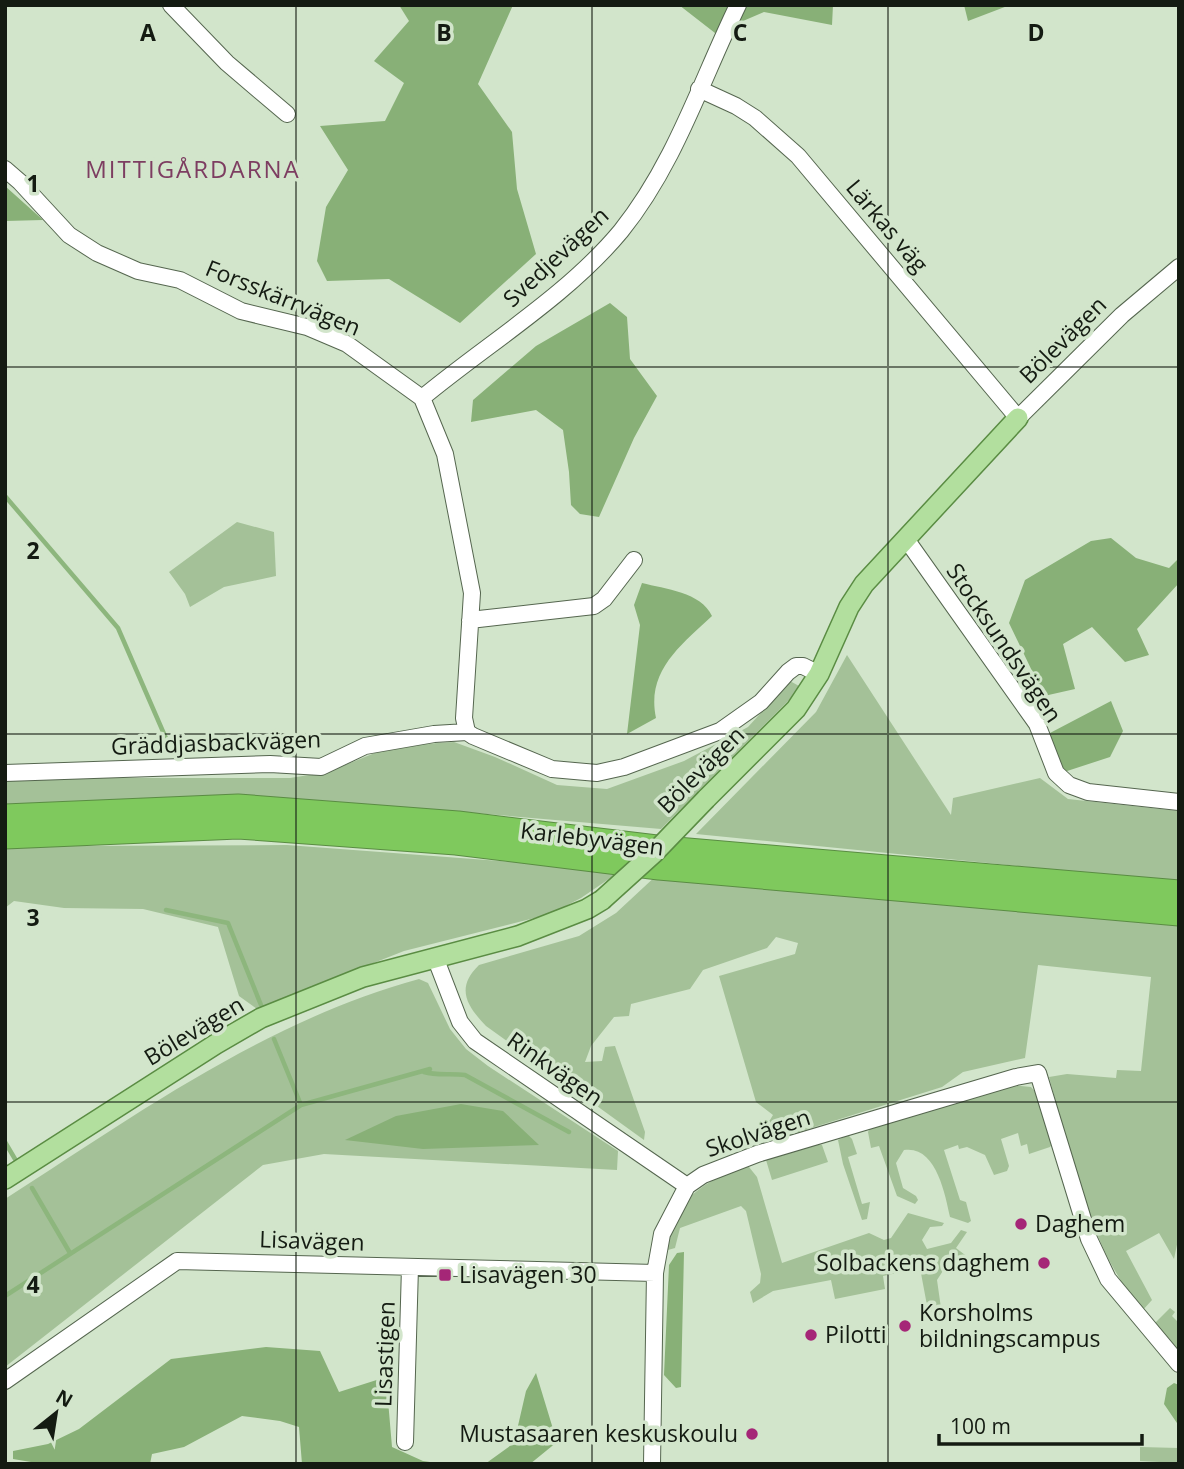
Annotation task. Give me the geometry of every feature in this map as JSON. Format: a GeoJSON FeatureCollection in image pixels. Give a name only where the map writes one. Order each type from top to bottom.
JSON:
{"type":"FeatureCollection","features":[{"type":"Feature","properties":{"kind":"highway","name":"Karlebyvägen"},"geometry":{"type":"LineString","coordinates":[[5,816],[238,806],[458,823],[664,848],[1179,892]]}},
{"type":"Feature","properties":{"kind":"highway","name":"Karlebyvägen"},"geometry":{"type":"LineString","coordinates":[[5,836],[238,827],[456,843],[659,867],[1179,914]]}},
{"type":"Feature","properties":{"kind":"main road","name":"Bölevägen"},"geometry":{"type":"LineString","coordinates":[[5,1180],[261,1018],[363,977],[519,936],[562,920],[603,900],[654,853],[796,709],[819,674],[841,623],[864,584],[1018,418]]}},
{"type":"Feature","properties":{"kind":"street"},"geometry":{"type":"LineString","coordinates":[[172,5],[227,63],[287,114]]}},
{"type":"Feature","properties":{"kind":"street","name":"Svedjevägen"},"geometry":{"type":"LineString","coordinates":[[422,398],[540,308],[620,231],[662,171],[738,5]]}},
{"type":"Feature","properties":{"kind":"street","name":"Lärkas väg"},"geometry":{"type":"LineString","coordinates":[[699,89],[755,118],[798,156],[1018,418]]}},
{"type":"Feature","properties":{"kind":"street","name":"Forsskärrvägen"},"geometry":{"type":"LineString","coordinates":[[5,169],[69,235],[97,253],[138,271],[180,280],[241,311],[307,327],[346,344],[422,398]]}},
{"type":"Feature","properties":{"kind":"street","name":"Bölevägen"},"geometry":{"type":"LineString","coordinates":[[1018,418],[1122,315],[1179,267]]}},
{"type":"Feature","properties":{"kind":"street"},"geometry":{"type":"LineString","coordinates":[[422,398],[445,454],[472,593],[464,718],[467,732],[552,769],[597,773],[624,767],[720,731],[761,702],[796,666],[803,666],[819,674]]}},
{"type":"Feature","properties":{"kind":"street","name":"Stocksundsvägen"},"geometry":{"type":"LineString","coordinates":[[906,539],[1037,724],[1056,773],[1069,785],[1088,792],[1179,802]]}},
{"type":"Feature","properties":{"kind":"street"},"geometry":{"type":"LineString","coordinates":[[470,620],[594,606],[604,599],[634,560]]}},
{"type":"Feature","properties":{"kind":"street","name":"Gräddjasbackvägen"},"geometry":{"type":"LineString","coordinates":[[5,773],[270,764],[321,766],[365,746],[400,738],[467,732]]}},
{"type":"Feature","properties":{"kind":"street","name":"Rinkvägen"},"geometry":{"type":"LineString","coordinates":[[435,957],[460,1022],[475,1041],[687,1186]]}},
{"type":"Feature","properties":{"kind":"street","name":"Skolvägen"},"geometry":{"type":"LineString","coordinates":[[652,1464],[656,1273],[662,1234],[687,1186],[703,1175],[757,1154],[1016,1077],[1038,1073],[1060,1150],[1098,1259],[1108,1279],[1179,1364]]}},
{"type":"Feature","properties":{"kind":"street","name":"Lisavägen"},"geometry":{"type":"LineString","coordinates":[[5,1381],[177,1261],[656,1273]]}},
{"type":"Feature","properties":{"kind":"street","name":"Lisastigen"},"geometry":{"type":"LineString","coordinates":[[405,1442],[410,1267]]}},
{"type":"Feature","properties":{"kind":"green space"},"geometry":{"type":"Polygon","coordinates":[[[399,5],[513,5],[478,84],[512,132],[517,189],[536,254],[460,323],[389,279],[327,281],[317,261],[326,207],[348,170],[320,126],[385,121],[404,83],[374,61],[409,21],[399,5]]]}},
{"type":"Feature","properties":{"kind":"green space"},"geometry":{"type":"Polygon","coordinates":[[[679,5],[833,5],[832,25],[764,12],[715,33],[679,5]]]}},
{"type":"Feature","properties":{"kind":"green space"},"geometry":{"type":"Polygon","coordinates":[[[964,5],[1010,5],[968,21],[964,5]]]}},
{"type":"Feature","properties":{"kind":"green space"},"geometry":{"type":"Polygon","coordinates":[[[5,186],[43,220],[5,221],[5,186]]]}},
{"type":"Feature","properties":{"kind":"green space"},"geometry":{"type":"Polygon","coordinates":[[[610,303],[627,317],[630,359],[657,396],[634,438],[599,517],[580,514],[571,505],[563,430],[536,410],[471,422],[473,400],[536,346],[610,303]]]}},
{"type":"Feature","properties":{"kind":"green space"},"geometry":{"type":"Polygon","coordinates":[[[237,522],[274,532],[276,576],[224,587],[190,607],[185,594],[169,572],[237,522]]]}},
{"type":"Feature","properties":{"kind":"green space"},"geometry":{"type":"Polygon","coordinates":[[[1111,538],[1136,558],[1169,568],[1179,558],[1179,583],[1137,629],[1149,655],[1125,662],[1092,627],[1063,644],[1075,689],[1044,696],[1009,623],[1025,580],[1091,541],[1111,538]]]}},
{"type":"Feature","properties":{"kind":"green space"},"geometry":{"type":"Polygon","coordinates":[[[642,583],[691,597],[707,608],[712,616],[678,649],[661,673],[654,701],[656,718],[627,734],[640,625],[634,605],[642,583]]]}},
{"type":"Feature","properties":{"kind":"green space"},"geometry":{"type":"Polygon","coordinates":[[[847,655],[951,815],[953,798],[1040,778],[1068,799],[1179,811],[1179,882],[696,834],[816,712],[847,655]]]}},
{"type":"Feature","properties":{"kind":"green space"},"geometry":{"type":"Polygon","coordinates":[[[790,681],[799,686],[795,694],[661,829],[415,808],[221,799],[5,804],[5,778],[290,778],[328,772],[392,746],[454,742],[557,785],[607,789],[684,761],[748,727],[790,681]]]}},
{"type":"Feature","properties":{"kind":"green space"},"geometry":{"type":"Polygon","coordinates":[[[1111,701],[1123,731],[1110,757],[1061,773],[1050,733],[1111,701]]]}},
{"type":"Feature","properties":{"kind":"green space"},"geometry":{"type":"Polygon","coordinates":[[[287,845],[622,870],[581,898],[550,914],[404,951],[257,1009],[239,996],[218,927],[143,909],[64,908],[14,901],[5,908],[5,849],[58,846],[287,845]]]}},
{"type":"Feature","properties":{"kind":"green space"},"geometry":{"type":"Polygon","coordinates":[[[658,874],[1179,924],[1179,1235],[1174,1259],[1159,1233],[1126,1251],[1152,1300],[1142,1311],[1108,1258],[1074,1169],[1049,1077],[1067,1074],[1116,1078],[1117,1070],[1141,1071],[1151,977],[1038,965],[1025,1058],[963,1072],[942,1087],[773,1140],[760,1141],[759,1120],[770,1120],[773,1115],[756,1102],[719,976],[795,954],[798,943],[776,937],[767,948],[703,970],[690,989],[631,1004],[629,1016],[614,1017],[591,1046],[585,1062],[602,1061],[605,1047],[615,1046],[645,1132],[644,1140],[486,1026],[469,1004],[466,989],[467,981],[479,965],[579,936],[616,913],[658,874]]]}},
{"type":"Feature","properties":{"kind":"green space"},"geometry":{"type":"Polygon","coordinates":[[[419,979],[428,983],[450,1029],[466,1049],[618,1151],[617,1170],[324,1154],[263,1165],[5,1367],[5,1199],[154,1103],[256,1045],[308,1019],[419,979]]]}},
{"type":"Feature","properties":{"kind":"green space"},"geometry":{"type":"Polygon","coordinates":[[[1012,1085],[1031,1087],[1038,1095],[1053,1143],[1050,1147],[1029,1154],[1027,1144],[1021,1146],[1018,1133],[1001,1139],[1009,1166],[1007,1171],[994,1175],[985,1155],[967,1147],[959,1149],[958,1145],[944,1150],[960,1200],[966,1202],[971,1221],[968,1223],[950,1217],[937,1173],[924,1155],[915,1150],[904,1150],[896,1163],[903,1188],[918,1200],[915,1204],[897,1196],[879,1146],[871,1148],[868,1132],[870,1128],[1012,1085]]]}},
{"type":"Feature","properties":{"kind":"green space"},"geometry":{"type":"Polygon","coordinates":[[[461,1104],[503,1111],[539,1145],[423,1149],[345,1140],[396,1116],[461,1104]]]}},
{"type":"Feature","properties":{"kind":"green space"},"geometry":{"type":"Polygon","coordinates":[[[848,1135],[857,1154],[848,1157],[862,1204],[870,1202],[867,1219],[862,1220],[843,1164],[838,1140],[848,1135]]]}},
{"type":"Feature","properties":{"kind":"green space"},"geometry":{"type":"Polygon","coordinates":[[[816,1144],[822,1145],[828,1162],[772,1180],[766,1160],[816,1144]]]}},
{"type":"Feature","properties":{"kind":"green space"},"geometry":{"type":"Polygon","coordinates":[[[744,1166],[749,1167],[757,1177],[782,1263],[869,1233],[884,1240],[891,1238],[908,1213],[944,1223],[942,1226],[930,1227],[922,1240],[927,1249],[951,1243],[961,1230],[967,1232],[956,1248],[969,1258],[950,1260],[937,1280],[942,1315],[929,1316],[920,1268],[883,1276],[885,1289],[835,1299],[831,1280],[773,1291],[753,1303],[750,1292],[760,1283],[761,1274],[746,1211],[741,1206],[680,1228],[675,1248],[668,1250],[673,1222],[680,1207],[709,1182],[744,1166]]]}},
{"type":"Feature","properties":{"kind":"green space"},"geometry":{"type":"Polygon","coordinates":[[[684,1252],[681,1387],[676,1388],[664,1375],[669,1265],[677,1253],[684,1252]]]}},
{"type":"Feature","properties":{"kind":"green space"},"geometry":{"type":"Polygon","coordinates":[[[1170,1308],[1175,1312],[1172,1316],[1179,1323],[1179,1350],[1154,1324],[1170,1308]]]}},
{"type":"Feature","properties":{"kind":"green space"},"geometry":{"type":"Polygon","coordinates":[[[266,1347],[320,1351],[339,1392],[386,1377],[392,1447],[423,1461],[444,1464],[302,1464],[299,1427],[280,1421],[242,1416],[184,1447],[152,1454],[150,1464],[43,1464],[13,1459],[13,1451],[48,1444],[79,1429],[171,1359],[266,1347]]]}},
{"type":"Feature","properties":{"kind":"green space"},"geometry":{"type":"Polygon","coordinates":[[[536,1373],[557,1442],[530,1464],[485,1464],[514,1443],[526,1391],[536,1373]]]}},
{"type":"Feature","properties":{"kind":"green space"},"geometry":{"type":"Polygon","coordinates":[[[1174,1383],[1179,1385],[1179,1426],[1164,1404],[1167,1388],[1174,1383]]]}},
{"type":"Feature","properties":{"kind":"green space"},"geometry":{"type":"Polygon","coordinates":[[[1140,1447],[1179,1448],[1179,1463],[1140,1461],[1140,1447]]]}},
{"type":"Feature","properties":{"kind":"waterway"},"geometry":{"type":"LineString","coordinates":[[5,496],[118,628],[171,750]]}},
{"type":"Feature","properties":{"kind":"waterway"},"geometry":{"type":"LineString","coordinates":[[166,910],[228,923],[261,1005]]}},
{"type":"Feature","properties":{"kind":"waterway"},"geometry":{"type":"LineString","coordinates":[[274,1039],[301,1105]]}},
{"type":"Feature","properties":{"kind":"waterway"},"geometry":{"type":"LineString","coordinates":[[5,1296],[301,1105],[430,1069]]}},
{"type":"Feature","properties":{"kind":"waterway"},"geometry":{"type":"LineString","coordinates":[[424,1072],[465,1075],[569,1132]]}},
{"type":"Feature","properties":{"kind":"waterway"},"geometry":{"type":"LineString","coordinates":[[5,1142],[15,1159]]}},
{"type":"Feature","properties":{"kind":"waterway"},"geometry":{"type":"LineString","coordinates":[[32,1188],[70,1253]]}},
{"type":"Feature","properties":{"kind":"place","name":"Daghem"},"geometry":{"type":"Point","coordinates":[1021,1224]}},
{"type":"Feature","properties":{"kind":"place","name":"Solbackens daghem"},"geometry":{"type":"Point","coordinates":[1044,1263]}},
{"type":"Feature","properties":{"kind":"place","name":"Lisavägen 30"},"geometry":{"type":"Point","coordinates":[445,1275]}},
{"type":"Feature","properties":{"kind":"place","name":"Korsholms bildningscampus"},"geometry":{"type":"Point","coordinates":[905,1326]}},
{"type":"Feature","properties":{"kind":"place","name":"Pilotti"},"geometry":{"type":"Point","coordinates":[811,1335]}},
{"type":"Feature","properties":{"kind":"place","name":"Mustasaaren keskuskoulu"},"geometry":{"type":"Point","coordinates":[752,1434]}},
{"type":"Feature","properties":{"kind":"district","name":"MITTIGÅRDARNA"},"geometry":{"type":"Point","coordinates":[193,170]}}]}
